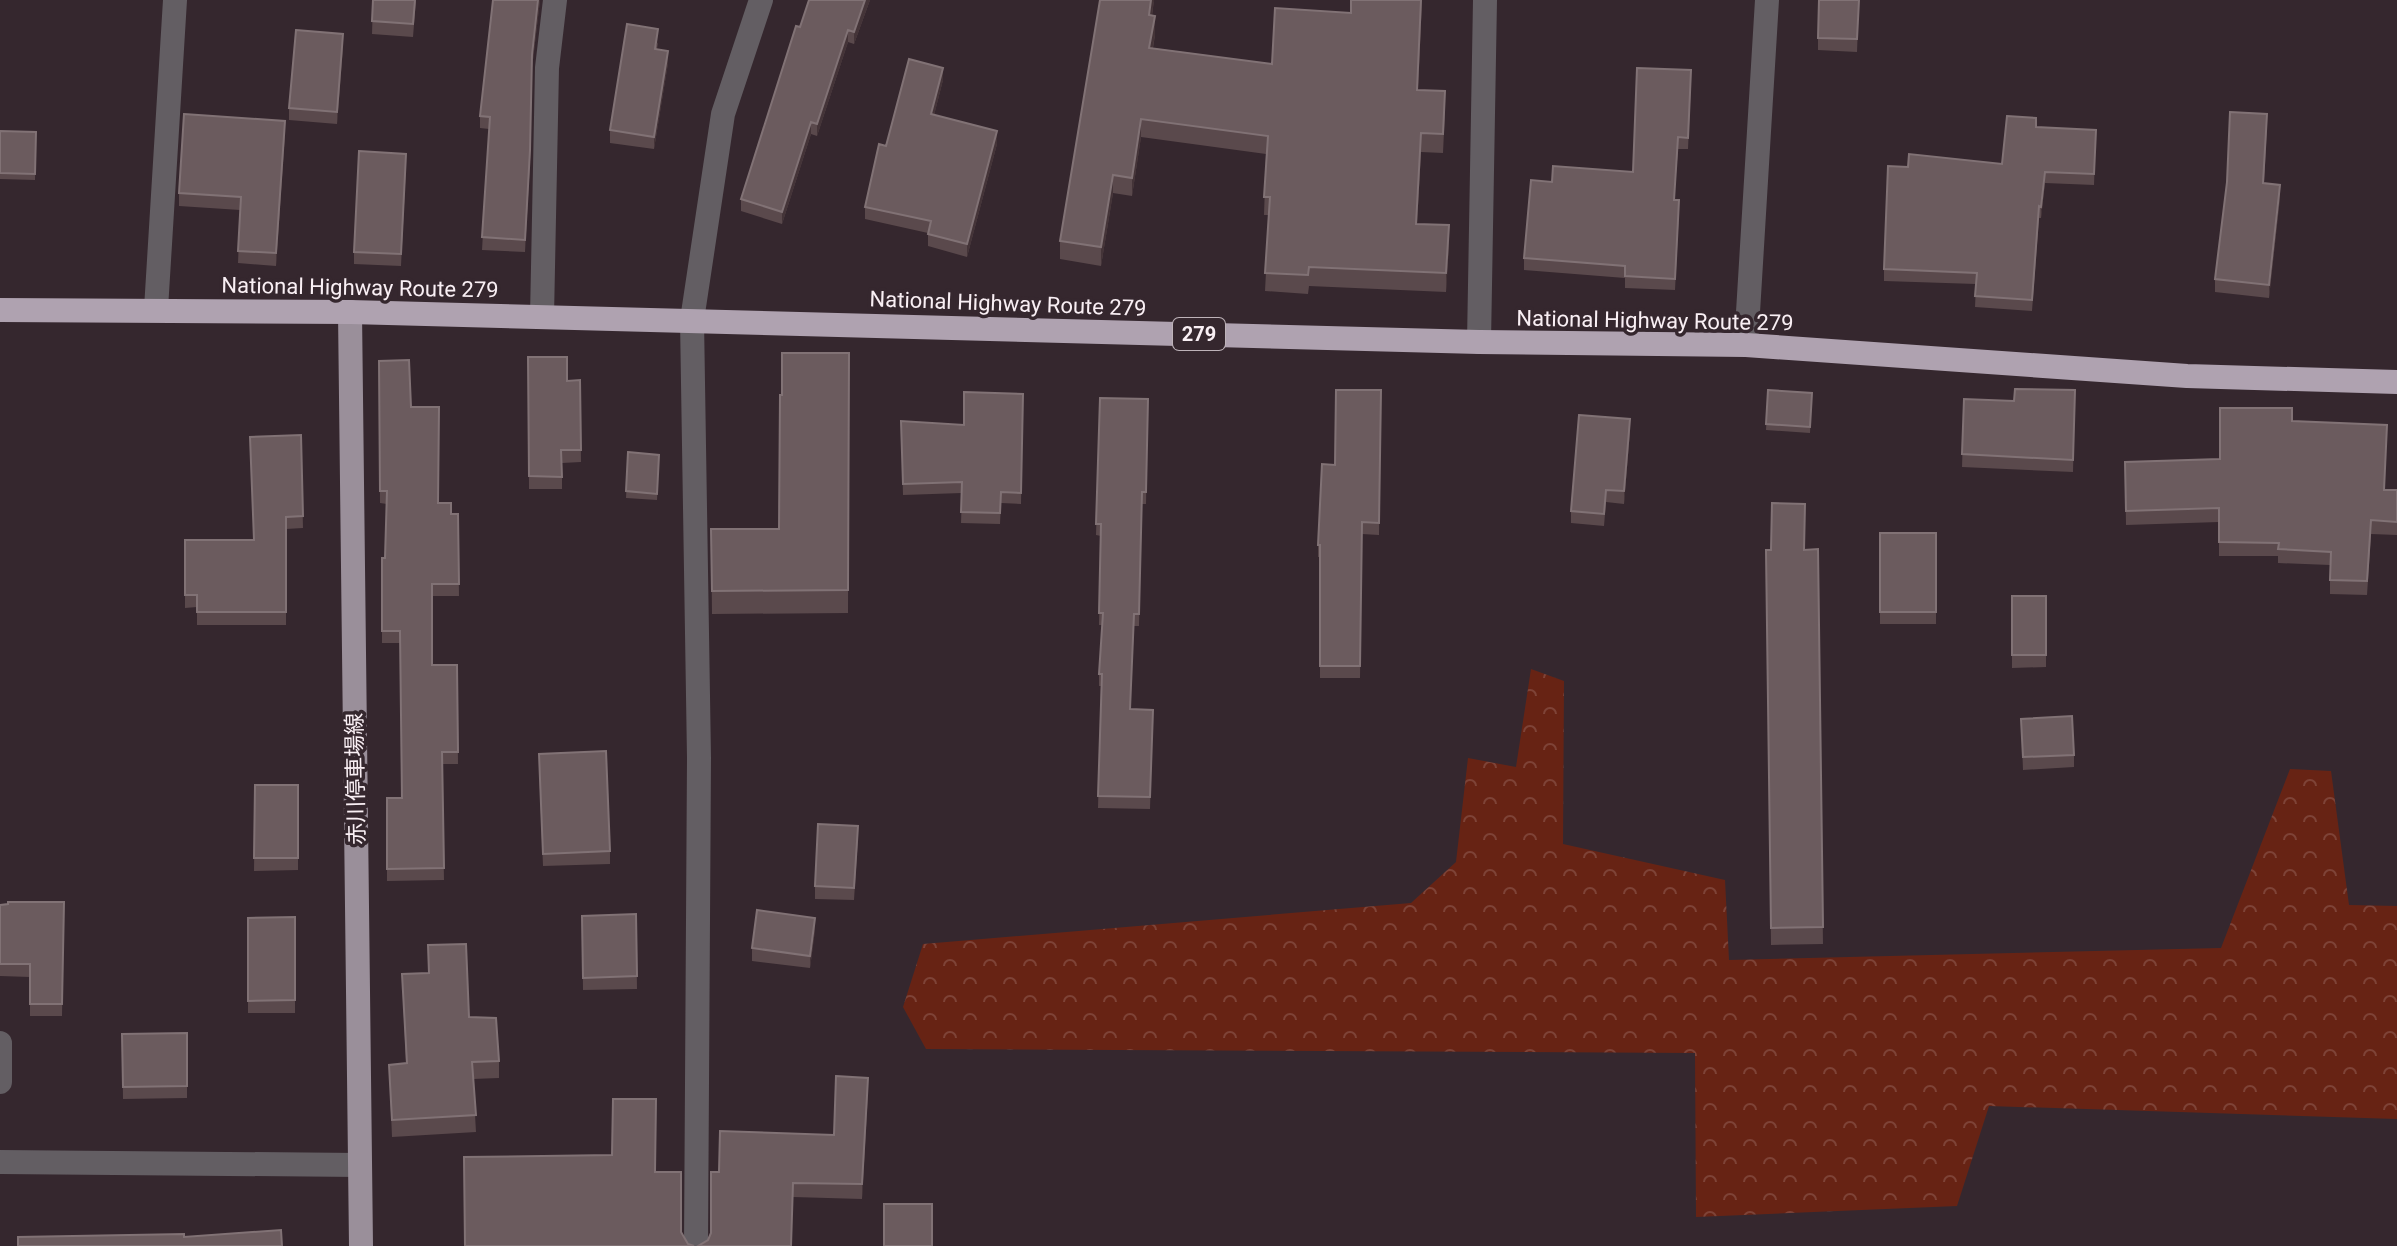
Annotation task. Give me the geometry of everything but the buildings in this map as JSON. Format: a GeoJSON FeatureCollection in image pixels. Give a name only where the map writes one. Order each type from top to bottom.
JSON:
{"type":"FeatureCollection","features":[{"type":"Feature","properties":{"kind":"highway","name":"National Highway Route 279"},"geometry":{"type":"LineString","coordinates":[[0,310],[350,312],[1479,342],[1746,345],[2187,376],[2397,382]]}},
{"type":"Feature","properties":{"kind":"main road","name":"赤川停車場線"},"geometry":{"type":"LineString","coordinates":[[350,312],[361,1246]]}},
{"type":"Feature","properties":{"kind":"street"},"geometry":{"type":"LineString","coordinates":[[156,309],[175,0]]}},
{"type":"Feature","properties":{"kind":"street"},"geometry":{"type":"LineString","coordinates":[[542,317],[547,68],[555,0]]}},
{"type":"Feature","properties":{"kind":"street"},"geometry":{"type":"LineString","coordinates":[[696,1246],[699,758],[692,320],[723,114],[761,0]]}},
{"type":"Feature","properties":{"kind":"street"},"geometry":{"type":"LineString","coordinates":[[1479,342],[1485,0]]}},
{"type":"Feature","properties":{"kind":"street"},"geometry":{"type":"LineString","coordinates":[[1746,345],[1767,0]]}},
{"type":"Feature","properties":{"kind":"street"},"geometry":{"type":"LineString","coordinates":[[0,1043],[0,1082]]}},
{"type":"Feature","properties":{"kind":"street"},"geometry":{"type":"LineString","coordinates":[[0,1162],[360,1165]]}},
{"type":"Feature","properties":{"kind":"green space"},"geometry":{"type":"Polygon","coordinates":[[[1531,669],[1564,681],[1563,844],[1725,880],[1729,960],[2221,948],[2290,769],[2331,771],[2349,905],[2397,906],[2397,1119],[1989,1106],[1957,1206],[1696,1217],[1695,1053],[926,1049],[903,1007],[923,944],[1411,903],[1456,862],[1468,758],[1516,767],[1531,669]]]}}]}
